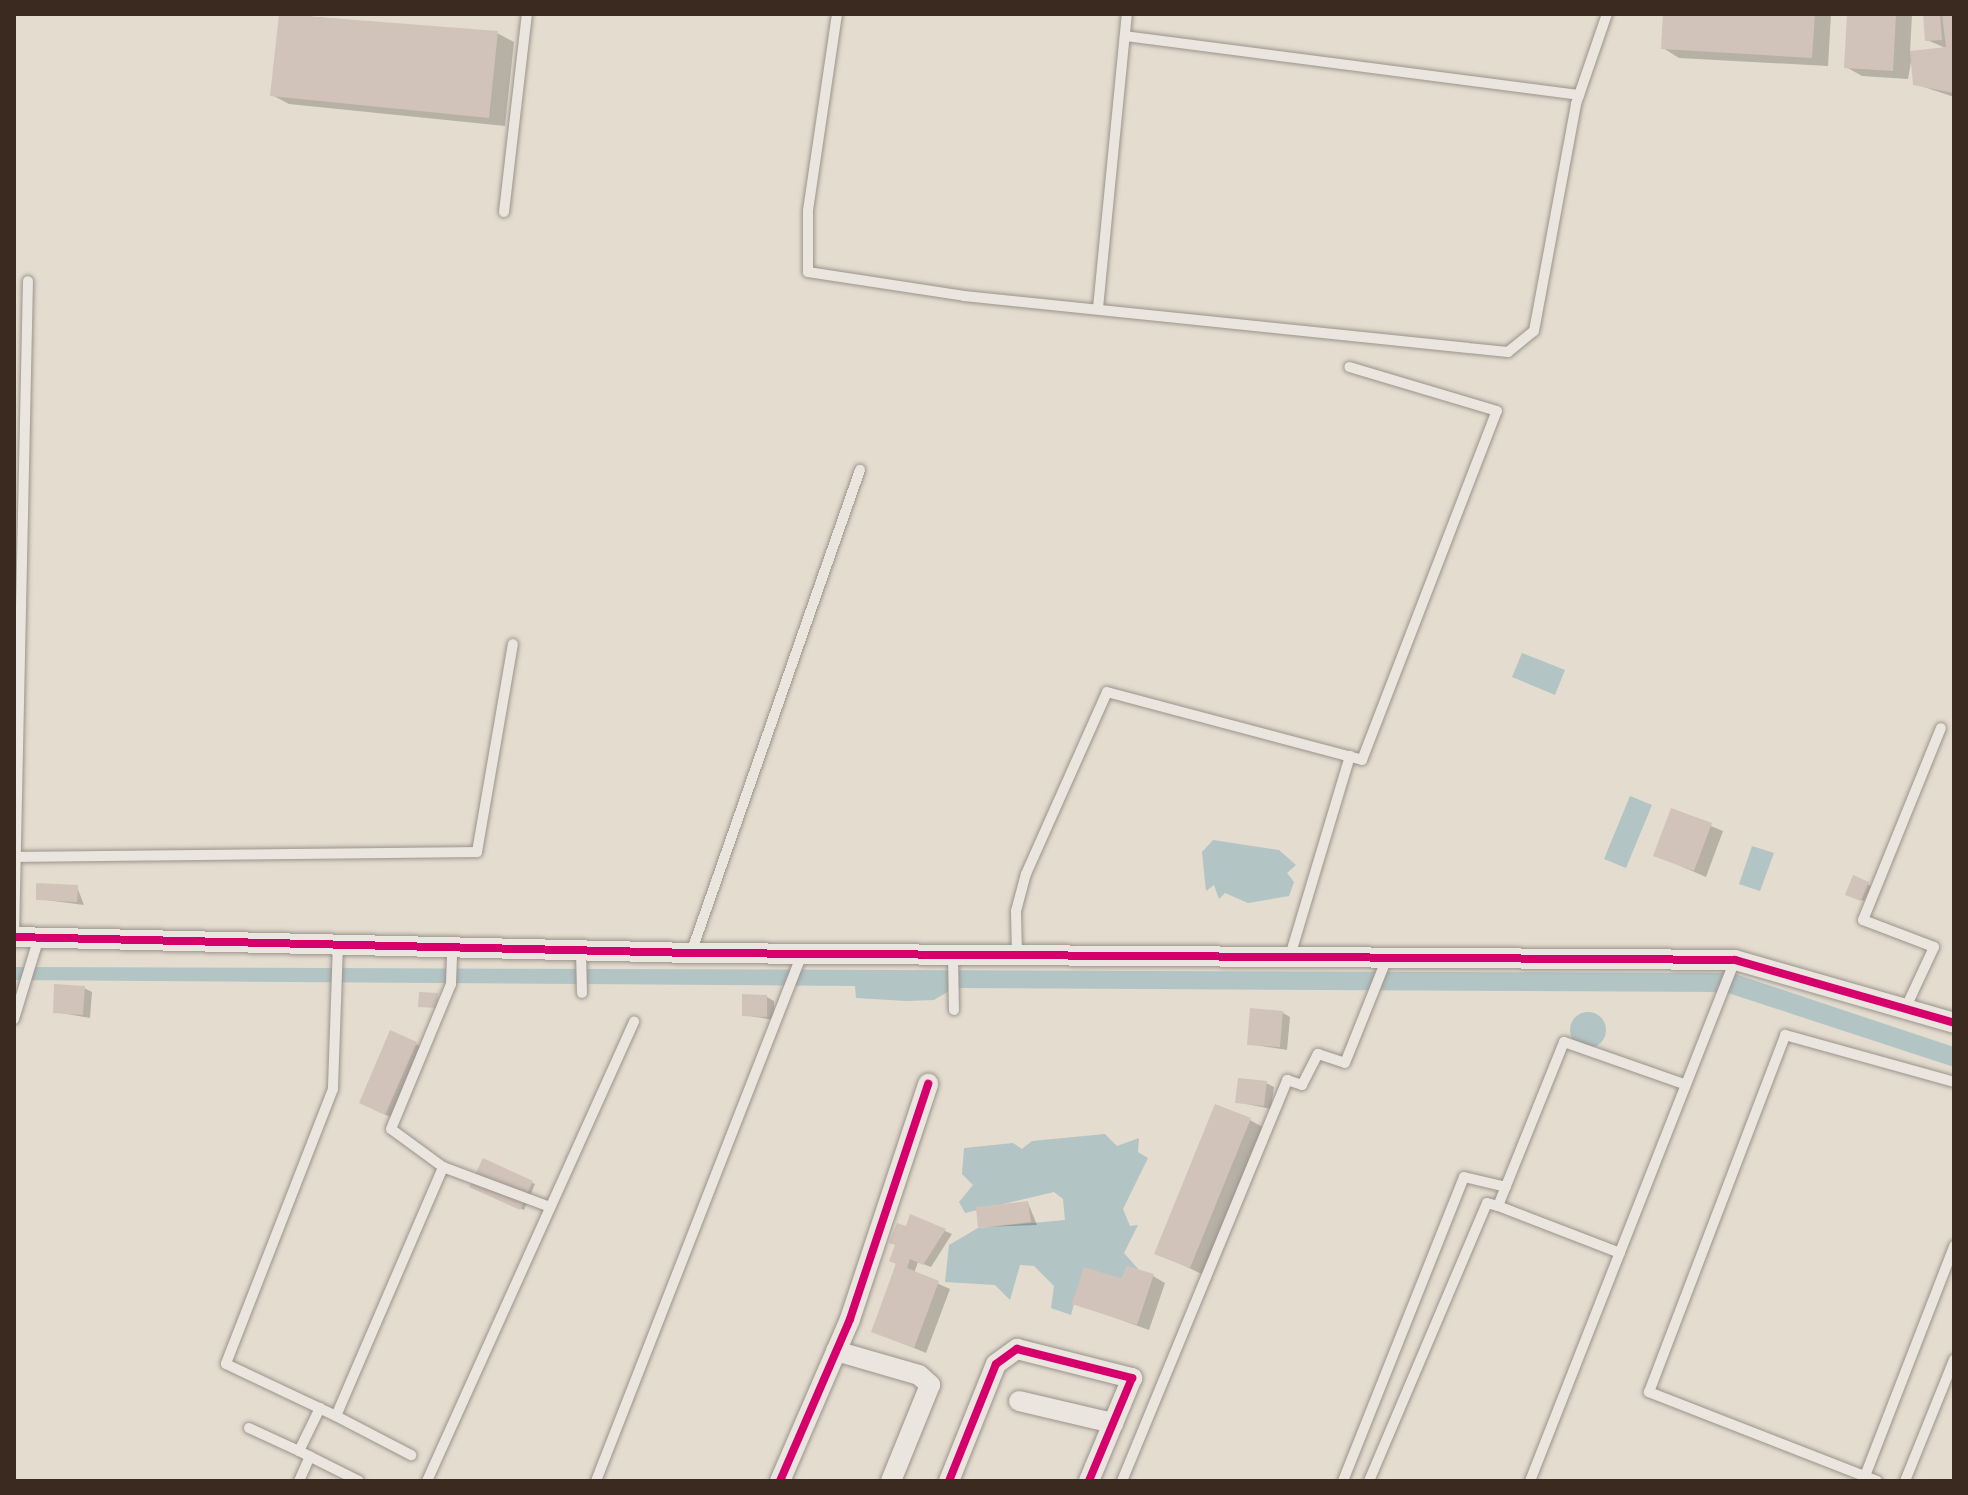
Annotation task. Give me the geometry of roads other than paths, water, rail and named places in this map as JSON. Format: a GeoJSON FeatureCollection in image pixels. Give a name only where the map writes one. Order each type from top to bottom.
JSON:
{"type":"FeatureCollection","features":[{"type":"Feature","properties":{"kind":"street"},"geometry":{"type":"LineString","coordinates":[[14,937],[40,935],[452,947],[581,959],[691,953],[799,962],[954,963],[1017,956],[1290,956],[1384,965],[1731,967],[1907,1005],[1954,1023]]}},
{"type":"Feature","properties":{"kind":"street"},"geometry":{"type":"LineString","coordinates":[[780,1481],[836,1351],[928,1084]]}},
{"type":"Feature","properties":{"kind":"street"},"geometry":{"type":"LineString","coordinates":[[836,1351],[919,1375],[930,1385],[891,1481]]}},
{"type":"Feature","properties":{"kind":"street"},"geometry":{"type":"LineString","coordinates":[[949,1481],[996,1364],[1007,1353],[1132,1378],[1089,1481]]}},
{"type":"Feature","properties":{"kind":"street"},"geometry":{"type":"LineString","coordinates":[[1019,1401],[1113,1423]]}},
{"type":"Feature","properties":{"kind":"lane"},"geometry":{"type":"LineString","coordinates":[[504,212],[527,14]]}},
{"type":"Feature","properties":{"kind":"lane"},"geometry":{"type":"LineString","coordinates":[[837,14],[803,267],[821,276],[1098,308],[1521,347],[1538,316],[1579,95],[1607,14]]}},
{"type":"Feature","properties":{"kind":"lane"},"geometry":{"type":"LineString","coordinates":[[1098,308],[1127,14]]}},
{"type":"Feature","properties":{"kind":"lane"},"geometry":{"type":"LineString","coordinates":[[1125,36],[1579,95]]}},
{"type":"Feature","properties":{"kind":"lane"},"geometry":{"type":"LineString","coordinates":[[14,937],[28,281]]}},
{"type":"Feature","properties":{"kind":"lane"},"geometry":{"type":"LineString","coordinates":[[1017,956],[1016,911],[1026,874],[1107,692],[1362,760],[1497,411],[1349,367]]}},
{"type":"Feature","properties":{"kind":"lane"},"geometry":{"type":"LineString","coordinates":[[691,953],[860,470]]}},
{"type":"Feature","properties":{"kind":"lane"},"geometry":{"type":"LineString","coordinates":[[14,857],[477,852],[513,644]]}},
{"type":"Feature","properties":{"kind":"lane"},"geometry":{"type":"LineString","coordinates":[[1907,1005],[1934,947],[1863,920],[1941,728]]}},
{"type":"Feature","properties":{"kind":"lane"},"geometry":{"type":"LineString","coordinates":[[1290,956],[1350,756]]}},
{"type":"Feature","properties":{"kind":"lane"},"geometry":{"type":"LineString","coordinates":[[14,1019],[40,935]]}},
{"type":"Feature","properties":{"kind":"lane"},"geometry":{"type":"LineString","coordinates":[[338,944],[333,1089],[226,1364],[411,1455]]}},
{"type":"Feature","properties":{"kind":"lane"},"geometry":{"type":"LineString","coordinates":[[452,947],[451,984],[391,1129],[443,1167],[550,1207]]}},
{"type":"Feature","properties":{"kind":"lane"},"geometry":{"type":"LineString","coordinates":[[581,959],[582,989]]}},
{"type":"Feature","properties":{"kind":"lane"},"geometry":{"type":"LineString","coordinates":[[596,1481],[799,962]]}},
{"type":"Feature","properties":{"kind":"lane"},"geometry":{"type":"LineString","coordinates":[[954,963],[954,1010]]}},
{"type":"Feature","properties":{"kind":"lane"},"geometry":{"type":"LineString","coordinates":[[1122,1481],[1287,1080],[1302,1085],[1318,1054],[1345,1063],[1384,965]]}},
{"type":"Feature","properties":{"kind":"lane"},"geometry":{"type":"LineString","coordinates":[[1530,1481],[1620,1253],[1717,993],[1731,967]]}},
{"type":"Feature","properties":{"kind":"lane"},"geometry":{"type":"LineString","coordinates":[[427,1481],[634,1022]]}},
{"type":"Feature","properties":{"kind":"lane"},"geometry":{"type":"LineString","coordinates":[[1877,1481],[1649,1392],[1785,1035],[1954,1082]]}},
{"type":"Feature","properties":{"kind":"lane"},"geometry":{"type":"LineString","coordinates":[[1498,1206],[1564,1042],[1684,1084]]}},
{"type":"Feature","properties":{"kind":"lane"},"geometry":{"type":"LineString","coordinates":[[336,1416],[443,1167]]}},
{"type":"Feature","properties":{"kind":"lane"},"geometry":{"type":"LineString","coordinates":[[1343,1481],[1464,1177],[1506,1187]]}},
{"type":"Feature","properties":{"kind":"lane"},"geometry":{"type":"LineString","coordinates":[[1369,1481],[1487,1203],[1620,1253]]}},
{"type":"Feature","properties":{"kind":"lane"},"geometry":{"type":"LineString","coordinates":[[1865,1476],[1954,1246]]}},
{"type":"Feature","properties":{"kind":"lane"},"geometry":{"type":"LineString","coordinates":[[1905,1481],[1954,1360]]}},
{"type":"Feature","properties":{"kind":"lane"},"geometry":{"type":"LineString","coordinates":[[299,1481],[320,1408]]}},
{"type":"Feature","properties":{"kind":"lane"},"geometry":{"type":"LineString","coordinates":[[249,1428],[359,1481]]}}]}
